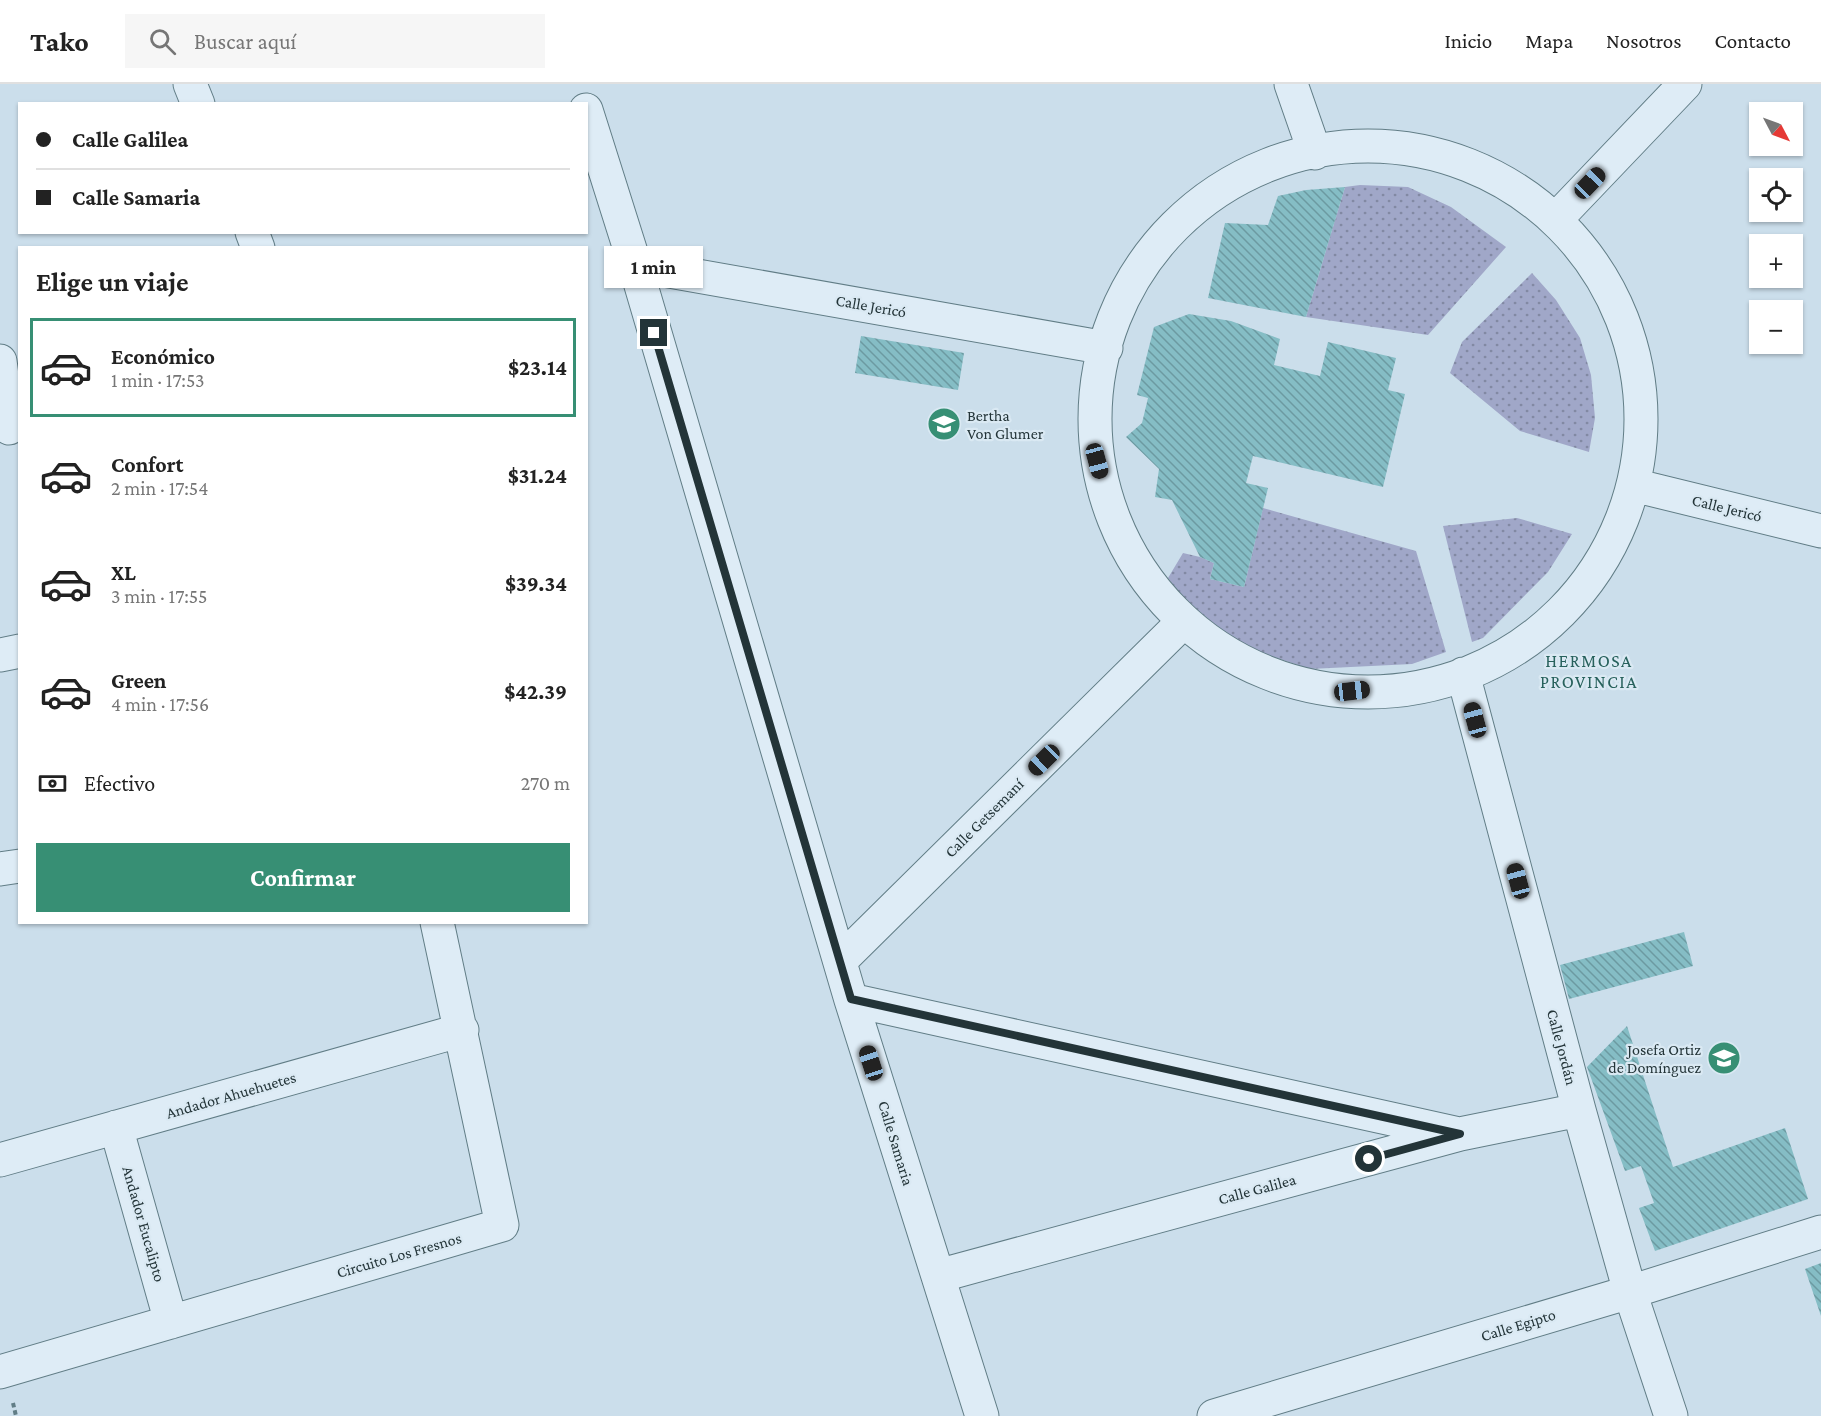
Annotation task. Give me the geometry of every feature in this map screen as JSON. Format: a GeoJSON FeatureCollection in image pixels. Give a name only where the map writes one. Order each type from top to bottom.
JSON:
{"type":"FeatureCollection","features":[{"type":"Feature","properties":{"kind":"street"},"geometry":{"type":"LineString","coordinates":[[190,84],[197,102]]}},
{"type":"Feature","properties":{"kind":"street"},"geometry":{"type":"LineString","coordinates":[[579,84],[584,102]]}},
{"type":"Feature","properties":{"kind":"street"},"geometry":{"type":"LineString","coordinates":[[1291,84],[1315,153]]}},
{"type":"Feature","properties":{"kind":"street"},"geometry":{"type":"LineString","coordinates":[[1559,216],[1685,84]]}},
{"type":"Feature","properties":{"kind":"street","name":"Calle Samaria"},"geometry":{"type":"LineString","coordinates":[[588,116],[635,265],[851,999],[982,1416]]}},
{"type":"Feature","properties":{"kind":"street"},"geometry":{"type":"LineString","coordinates":[[1356,144],[1414,147],[1480,167],[1559,216],[1600,271],[1626,322],[1642,410],[1633,485],[1627,506],[1583,587],[1549,623],[1463,674],[1425,682],[1352,691],[1266,681],[1204,649],[1180,625],[1159,596],[1112,515],[1097,461],[1095,397],[1113,320],[1154,248],[1205,198],[1268,163],[1356,144]]}},
{"type":"Feature","properties":{"kind":"street","name":"Calle Jericó"},"geometry":{"type":"LineString","coordinates":[[635,265],[1106,348]]}},
{"type":"Feature","properties":{"kind":"street"},"geometry":{"type":"LineString","coordinates":[[0,361],[9,428]]}},
{"type":"Feature","properties":{"kind":"street","name":"Calle Jericó"},"geometry":{"type":"LineString","coordinates":[[1633,485],[1821,531]]}},
{"type":"Feature","properties":{"kind":"street","name":"Calle Getsemaní"},"geometry":{"type":"LineString","coordinates":[[840,961],[1180,625]]}},
{"type":"Feature","properties":{"kind":"street"},"geometry":{"type":"LineString","coordinates":[[0,654],[18,651]]}},
{"type":"Feature","properties":{"kind":"street","name":"Calle Jordán"},"geometry":{"type":"LineString","coordinates":[[1463,674],[1630,1292],[1671,1416]]}},
{"type":"Feature","properties":{"kind":"street"},"geometry":{"type":"LineString","coordinates":[[0,869],[18,866]]}},
{"type":"Feature","properties":{"kind":"street","name":"Circuito Los Fresnos"},"geometry":{"type":"LineString","coordinates":[[0,1372],[501,1224],[462,1030],[437,924]]}},
{"type":"Feature","properties":{"kind":"street"},"geometry":{"type":"LineString","coordinates":[[851,999],[1460,1134]]}},
{"type":"Feature","properties":{"kind":"street","name":"Andador Ahuehuetes"},"geometry":{"type":"LineString","coordinates":[[0,1160],[462,1030]]}},
{"type":"Feature","properties":{"kind":"street","name":"Calle Galilea"},"geometry":{"type":"LineString","coordinates":[[938,1276],[1460,1134],[1579,1110]]}},
{"type":"Feature","properties":{"kind":"street","name":"Andador Eucalipto"},"geometry":{"type":"LineString","coordinates":[[116,1127],[171,1322]]}},
{"type":"Feature","properties":{"kind":"street","name":"Calle Egipto"},"geometry":{"type":"LineString","coordinates":[[1214,1416],[1630,1292],[1821,1232]]}},
{"type":"Feature","properties":{"kind":"shaded area"},"geometry":{"type":"Polygon","coordinates":[[[1360,185],[1408,187],[1451,207],[1506,247],[1428,335],[1306,317],[1345,187],[1360,185]]]}},
{"type":"Feature","properties":{"kind":"shaded area"},"geometry":{"type":"Polygon","coordinates":[[[1532,273],[1556,300],[1580,338],[1591,375],[1595,418],[1589,452],[1520,431],[1450,373],[1462,342],[1532,273]]]}},
{"type":"Feature","properties":{"kind":"shaded area"},"geometry":{"type":"Polygon","coordinates":[[[1263,508],[1416,551],[1446,652],[1412,664],[1310,669],[1231,643],[1198,619],[1168,578],[1183,553],[1214,563],[1210,579],[1244,587],[1263,508]]]}},
{"type":"Feature","properties":{"kind":"shaded area"},"geometry":{"type":"Polygon","coordinates":[[[1517,518],[1572,534],[1548,572],[1483,638],[1472,642],[1443,526],[1517,518]]]}},
{"type":"Feature","properties":{"kind":"building"},"geometry":{"type":"Polygon","coordinates":[[[1345,187],[1306,317],[1208,298],[1225,223],[1268,225],[1278,196],[1306,190],[1345,187]]]}},
{"type":"Feature","properties":{"kind":"building"},"geometry":{"type":"Polygon","coordinates":[[[1189,314],[1231,321],[1280,339],[1274,365],[1320,376],[1328,342],[1396,358],[1388,390],[1405,394],[1383,487],[1253,456],[1246,483],[1268,488],[1244,587],[1210,579],[1214,563],[1200,557],[1172,500],[1155,497],[1159,469],[1126,437],[1142,423],[1148,398],[1137,395],[1154,327],[1189,314]]]}},
{"type":"Feature","properties":{"kind":"building"},"geometry":{"type":"Polygon","coordinates":[[[861,336],[964,353],[958,390],[855,373],[861,336]]]}},
{"type":"Feature","properties":{"kind":"building"},"geometry":{"type":"Polygon","coordinates":[[[1684,932],[1693,966],[1569,999],[1560,965],[1684,932]]]}},
{"type":"Feature","properties":{"kind":"building"},"geometry":{"type":"Polygon","coordinates":[[[1627,1026],[1673,1167],[1785,1128],[1808,1199],[1655,1251],[1639,1208],[1654,1203],[1641,1166],[1625,1171],[1587,1067],[1627,1026]]]}},
{"type":"Feature","properties":{"kind":"building"},"geometry":{"type":"Polygon","coordinates":[[[1821,1263],[1821,1316],[1805,1269],[1821,1263]]]}},
{"type":"Feature","properties":{"kind":"place","name":"Bertha Von Glumer"},"geometry":{"type":"Point","coordinates":[944,424]}},
{"type":"Feature","properties":{"kind":"place","name":"Josefa Ortiz de Domínguez"},"geometry":{"type":"Point","coordinates":[1724,1058]}},
{"type":"Feature","properties":{"kind":"district","name":"HERMOSA PROVINCIA"},"geometry":{"type":"Point","coordinates":[1589,671]}},
{"type":"Feature","properties":{"kind":"route"},"geometry":{"type":"LineString","coordinates":[[654,333],[851,999],[1460,1134],[1369,1159]]}}]}
